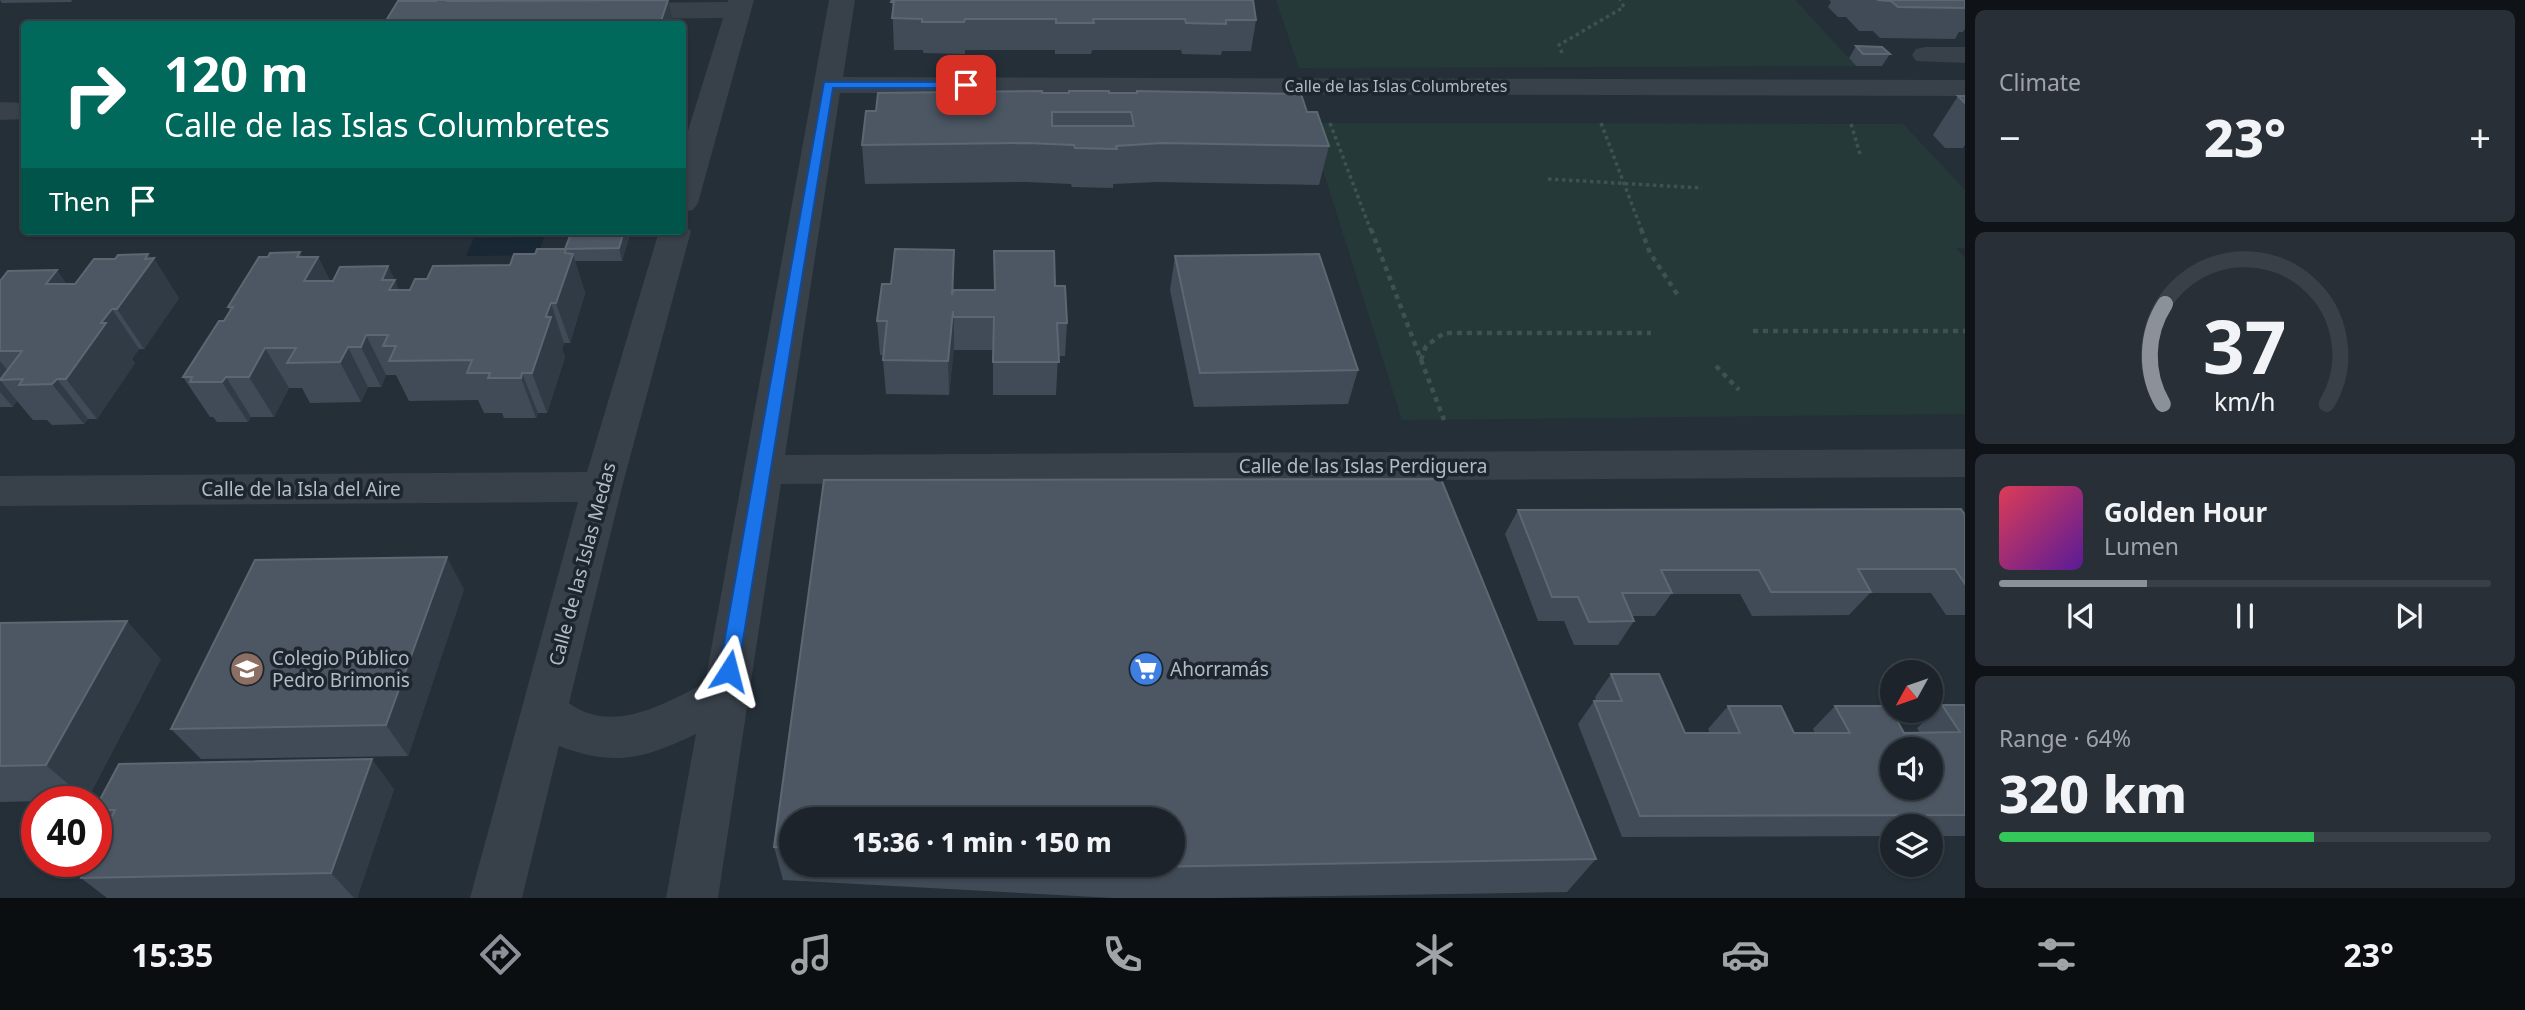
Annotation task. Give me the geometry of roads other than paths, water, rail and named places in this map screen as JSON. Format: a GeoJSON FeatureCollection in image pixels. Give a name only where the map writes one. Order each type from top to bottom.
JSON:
{"type":"FeatureCollection","features":[{"type":"Feature","properties":{"kind":"street"},"geometry":{"type":"LineString","coordinates":[[692,898],[842,0]]}},
{"type":"Feature","properties":{"kind":"street"},"geometry":{"type":"LineString","coordinates":[[595,11],[740,5],[696,106],[686,175]]}},
{"type":"Feature","properties":{"kind":"street"},"geometry":{"type":"LineString","coordinates":[[1925,55],[1965,55]]}},
{"type":"Feature","properties":{"kind":"street","name":"Calle de las Islas Columbretes"},"geometry":{"type":"LineString","coordinates":[[828,85],[1965,88]]}},
{"type":"Feature","properties":{"kind":"street"},"geometry":{"type":"LineString","coordinates":[[0,111],[21,111]]}},
{"type":"Feature","properties":{"kind":"street","name":"Calle de las Islas Medas"},"geometry":{"type":"LineString","coordinates":[[496,898],[602,487],[674,235]]}},
{"type":"Feature","properties":{"kind":"street","name":"Calle de las Islas Perdiguera"},"geometry":{"type":"LineString","coordinates":[[762,470],[1965,463]]}},
{"type":"Feature","properties":{"kind":"street","name":"Calle de la Isla del Aire"},"geometry":{"type":"LineString","coordinates":[[0,491],[602,487]]}},
{"type":"Feature","properties":{"kind":"street"},"geometry":{"type":"LineString","coordinates":[[543,710],[570,729],[612,739],[658,730],[724,696]]}},
{"type":"Feature","properties":{"kind":"water"},"geometry":{"type":"Polygon","coordinates":[[[544,237],[538,255],[466,256],[474,238],[544,237]]]}},
{"type":"Feature","properties":{"kind":"place","name":"Colegio Público Pedro Brimonis"},"geometry":{"type":"Point","coordinates":[247,669]}},
{"type":"Feature","properties":{"kind":"place","name":"Ahorramás"},"geometry":{"type":"Point","coordinates":[1146,669]}}]}
